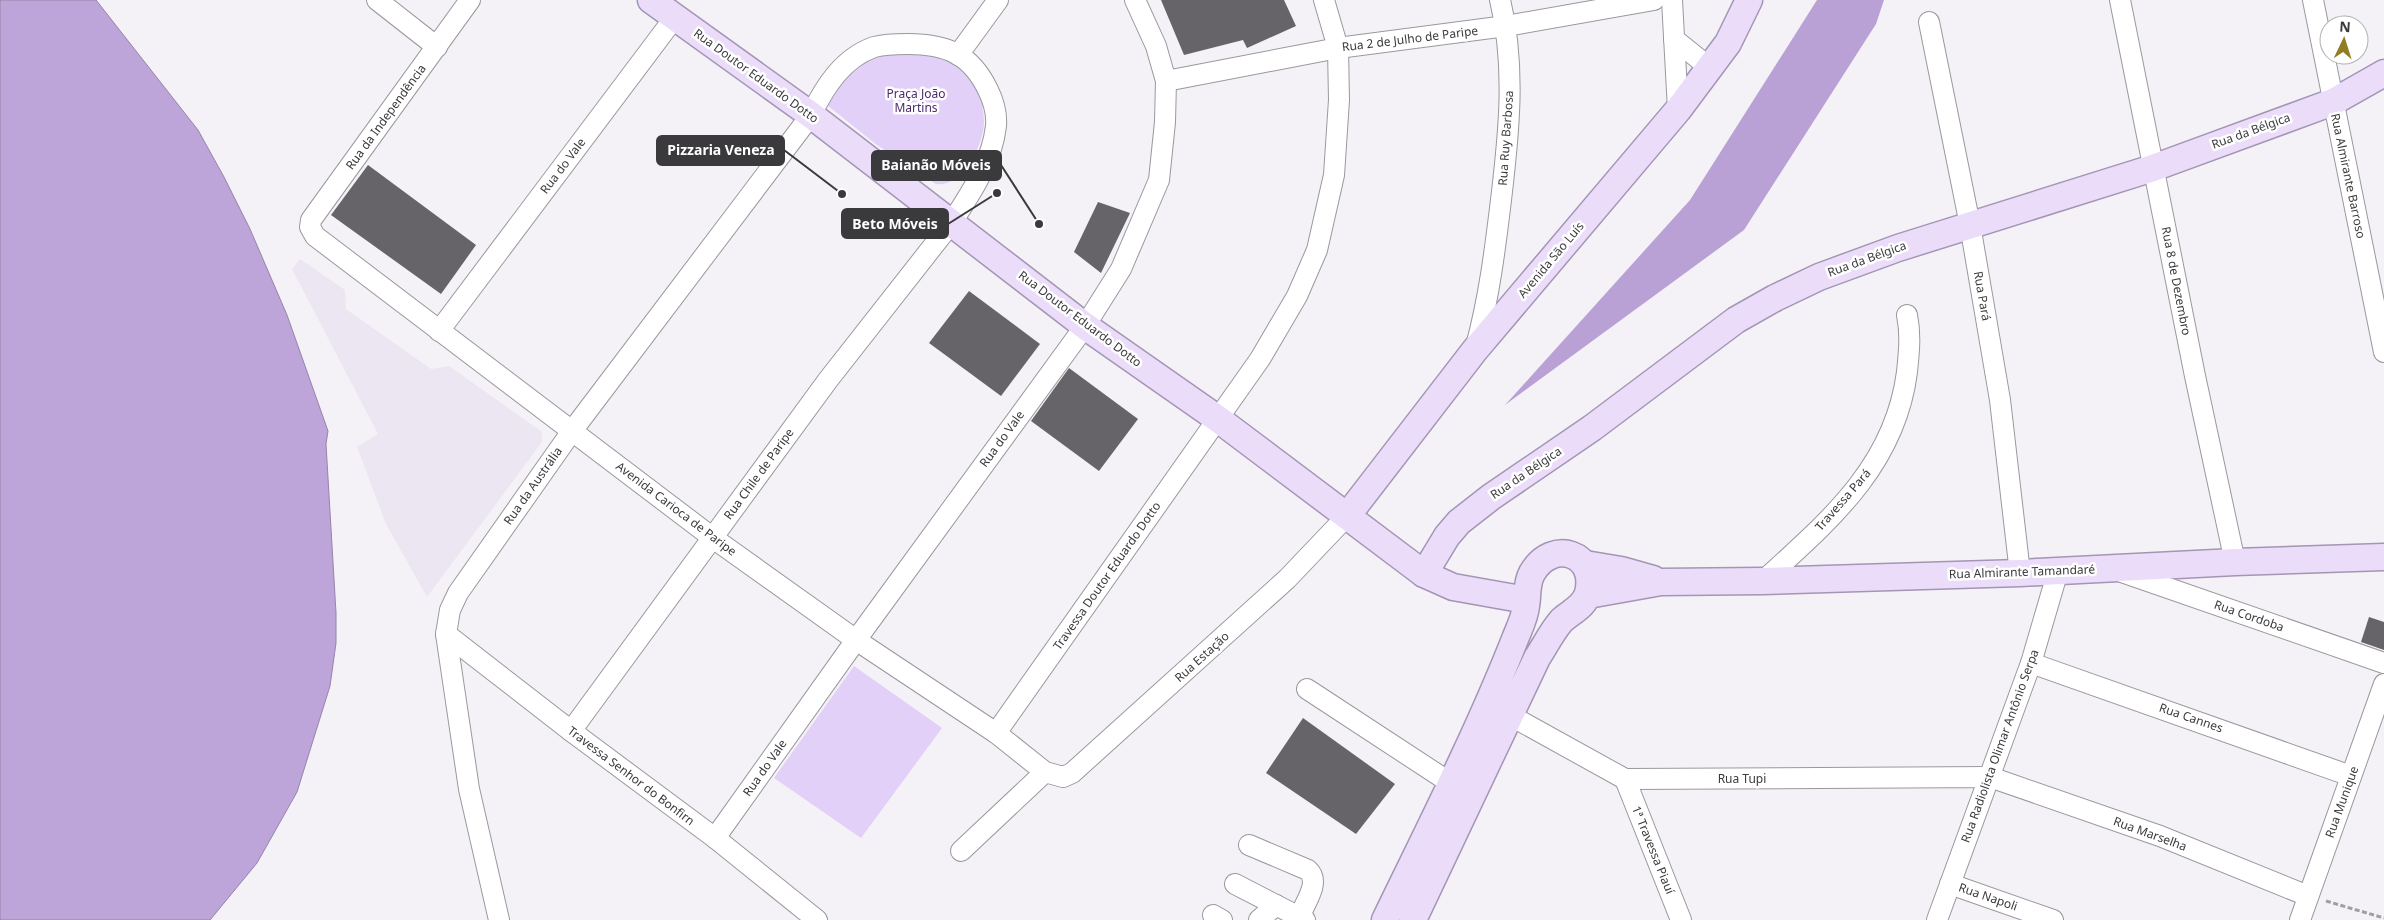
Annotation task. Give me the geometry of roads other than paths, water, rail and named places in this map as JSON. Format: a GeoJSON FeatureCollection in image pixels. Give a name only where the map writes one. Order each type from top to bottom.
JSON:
{"type":"FeatureCollection","features":[{"type":"Feature","properties":{"kind":"main road","name":"Rua Doutor Eduardo Dotto"},"geometry":{"type":"LineString","coordinates":[[651,0],[680,9],[811,114],[1085,326],[1218,419],[1424,574],[1452,587],[1526,600]]}},
{"type":"Feature","properties":{"kind":"main road","name":"Avenida São Luís"},"geometry":{"type":"LineString","coordinates":[[1347,516],[1475,350],[1678,110],[1728,43],[1749,0]]}},
{"type":"Feature","properties":{"kind":"main road","name":"Rua da Bélgica"},"geometry":{"type":"LineString","coordinates":[[1424,574],[1447,536],[1459,522],[1491,497],[1592,428],[1736,320],[1819,277],[1970,225],[2153,168],[2333,102],[2384,73]]}},
{"type":"Feature","properties":{"kind":"main road","name":"Rua Almirante Tamandaré"},"geometry":{"type":"LineString","coordinates":[[1385,920],[1452,784],[1516,638],[1524,617],[1531,574],[1545,557],[1556,553],[1567,554],[1585,564],[1621,570],[1661,582]]}},
{"type":"Feature","properties":{"kind":"main road","name":"Rua Almirante Tamandaré"},"geometry":{"type":"LineString","coordinates":[[1588,595],[1661,582],[1763,581],[2020,573],[2235,562],[2384,557]]}},
{"type":"Feature","properties":{"kind":"main road"},"geometry":{"type":"LineString","coordinates":[[1412,920],[1538,658],[1562,621],[1588,595],[1589,580],[1585,564]]}},
{"type":"Feature","properties":{"kind":"street"},"geometry":{"type":"LineString","coordinates":[[377,0],[437,47]]}},
{"type":"Feature","properties":{"kind":"street","name":"Rua da Independência"},"geometry":{"type":"LineString","coordinates":[[315,236],[310,227],[311,220],[470,0]]}},
{"type":"Feature","properties":{"kind":"street"},"geometry":{"type":"LineString","coordinates":[[958,55],[998,0]]}},
{"type":"Feature","properties":{"kind":"street","name":"Rua do Vale"},"geometry":{"type":"LineString","coordinates":[[715,838],[856,640],[1085,326],[1120,270],[1159,180],[1165,122],[1166,81],[1156,46],[1135,0]]}},
{"type":"Feature","properties":{"kind":"street"},"geometry":{"type":"LineString","coordinates":[[1218,419],[1265,352],[1298,296],[1317,250],[1334,175],[1339,100],[1338,48],[1324,0]]}},
{"type":"Feature","properties":{"kind":"street","name":"Rua Ruy Barbosa"},"geometry":{"type":"LineString","coordinates":[[1475,350],[1492,276],[1509,139],[1510,74],[1506,26],[1500,0]]}},
{"type":"Feature","properties":{"kind":"street","name":"Rua 2 de Julho de Paripe"},"geometry":{"type":"LineString","coordinates":[[1166,81],[1338,48],[1506,26],[1654,0]]}},
{"type":"Feature","properties":{"kind":"street"},"geometry":{"type":"LineString","coordinates":[[1672,0],[1678,110]]}},
{"type":"Feature","properties":{"kind":"street","name":"Rua 8 de Dezembro"},"geometry":{"type":"LineString","coordinates":[[2120,0],[2235,562]]}},
{"type":"Feature","properties":{"kind":"street","name":"Rua Almirante Barroso"},"geometry":{"type":"LineString","coordinates":[[2313,0],[2384,352]]}},
{"type":"Feature","properties":{"kind":"street","name":"Rua do Vale"},"geometry":{"type":"LineString","coordinates":[[439,331],[680,9]]}},
{"type":"Feature","properties":{"kind":"street","name":"Rua Pará"},"geometry":{"type":"LineString","coordinates":[[1929,22],[1970,225],[2000,400],[2020,573]]}},
{"type":"Feature","properties":{"kind":"street"},"geometry":{"type":"LineString","coordinates":[[1674,39],[1710,68]]}},
{"type":"Feature","properties":{"kind":"street"},"geometry":{"type":"LineString","coordinates":[[811,114],[834,76],[851,60],[874,47],[895,44],[928,44],[944,48],[972,65],[984,82],[992,100],[996,125],[989,156],[968,197],[952,222]]}},
{"type":"Feature","properties":{"kind":"street","name":"Rua da Austrália"},"geometry":{"type":"LineString","coordinates":[[498,920],[469,789],[446,634],[450,610],[458,593],[572,431],[811,114]]}},
{"type":"Feature","properties":{"kind":"street","name":"Rua Chile de Paripe"},"geometry":{"type":"LineString","coordinates":[[571,731],[828,380],[952,222]]}},
{"type":"Feature","properties":{"kind":"street","name":"Avenida Carioca de Paripe"},"geometry":{"type":"LineString","coordinates":[[315,236],[713,538],[856,640],[996,733],[1045,772]]}},
{"type":"Feature","properties":{"kind":"street"},"geometry":{"type":"LineString","coordinates":[[1492,276],[1495,286],[1515,303]]}},
{"type":"Feature","properties":{"kind":"street","name":"Travessa Pará"},"geometry":{"type":"LineString","coordinates":[[1763,581],[1837,511],[1862,482],[1886,444],[1904,394],[1910,343],[1907,315]]}},
{"type":"Feature","properties":{"kind":"street","name":"Travessa Doutor Eduardo Dotto"},"geometry":{"type":"LineString","coordinates":[[996,733],[1218,419]]}},
{"type":"Feature","properties":{"kind":"street","name":"Rua Estação"},"geometry":{"type":"LineString","coordinates":[[1045,772],[1062,776],[1072,773],[1287,580],[1347,516]]}},
{"type":"Feature","properties":{"kind":"street","name":"Rua Cordoba"},"geometry":{"type":"LineString","coordinates":[[2113,569],[2384,663]]}},
{"type":"Feature","properties":{"kind":"street","name":"Rua Radiolista Olimar Antônio Serpa"},"geometry":{"type":"LineString","coordinates":[[1937,920],[2031,663],[2058,571]]}},
{"type":"Feature","properties":{"kind":"street","name":"Travessa Senhor do Bonfirn"},"geometry":{"type":"LineString","coordinates":[[446,634],[571,731],[715,838],[817,919]]}},
{"type":"Feature","properties":{"kind":"street","name":"Rua Cannes"},"geometry":{"type":"LineString","coordinates":[[2031,663],[2351,776]]}},
{"type":"Feature","properties":{"kind":"street","name":"Rua Munique"},"geometry":{"type":"LineString","coordinates":[[2300,920],[2384,684]]}},
{"type":"Feature","properties":{"kind":"street"},"geometry":{"type":"LineString","coordinates":[[1307,689],[1452,784]]}},
{"type":"Feature","properties":{"kind":"street","name":"Rua Tupi"},"geometry":{"type":"LineString","coordinates":[[1511,716],[1625,780],[1990,777]]}},
{"type":"Feature","properties":{"kind":"street"},"geometry":{"type":"LineString","coordinates":[[961,851],[1045,772]]}},
{"type":"Feature","properties":{"kind":"street","name":"Rua Marselha"},"geometry":{"type":"LineString","coordinates":[[1990,777],[2160,836],[2308,896]]}},
{"type":"Feature","properties":{"kind":"street","name":"1ª Travessa Piauí"},"geometry":{"type":"LineString","coordinates":[[1625,780],[1681,920]]}},
{"type":"Feature","properties":{"kind":"street"},"geometry":{"type":"LineString","coordinates":[[1235,884],[1302,918],[1315,882],[1313,874],[1249,844]]}},
{"type":"Feature","properties":{"kind":"street","name":"Rua Napoli"},"geometry":{"type":"LineString","coordinates":[[1950,884],[2053,920]]}},
{"type":"Feature","properties":{"kind":"street"},"geometry":{"type":"LineString","coordinates":[[1259,920],[1276,905]]}},
{"type":"Feature","properties":{"kind":"place","name":"Beto Móveis"},"geometry":{"type":"Point","coordinates":[997,193]}},
{"type":"Feature","properties":{"kind":"place","name":"Pizzaria Veneza"},"geometry":{"type":"Point","coordinates":[842,194]}},
{"type":"Feature","properties":{"kind":"place","name":"Baianão Móveis"},"geometry":{"type":"Point","coordinates":[1039,224]}},
{"type":"Feature","properties":{"kind":"park label","name":"Praça João Martins"},"geometry":{"type":"Point","coordinates":[916,101]}}]}
